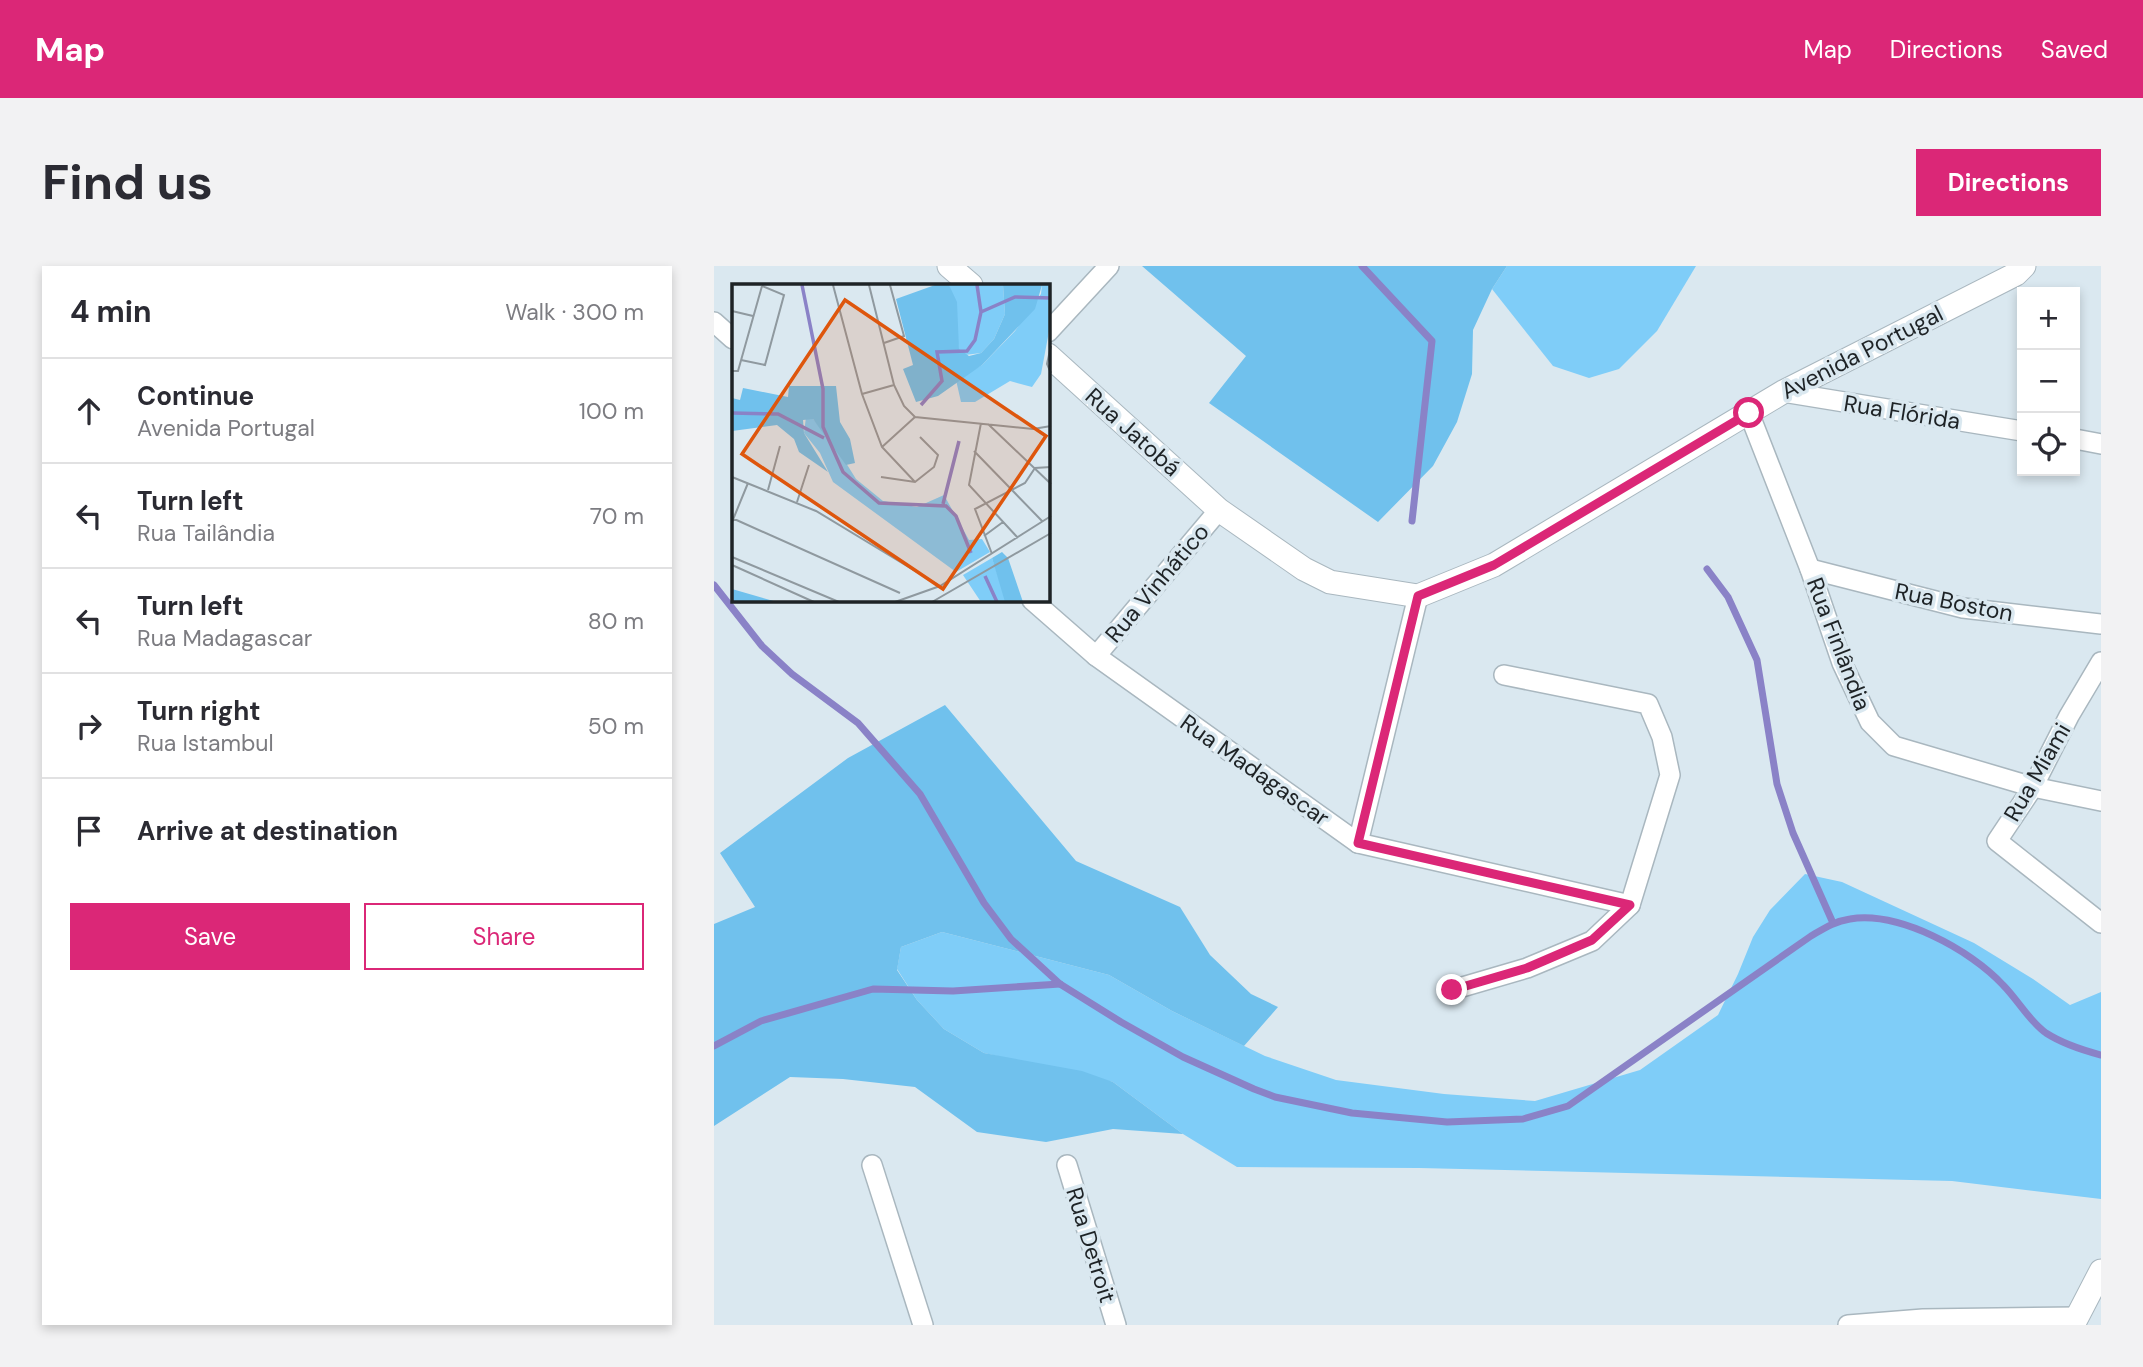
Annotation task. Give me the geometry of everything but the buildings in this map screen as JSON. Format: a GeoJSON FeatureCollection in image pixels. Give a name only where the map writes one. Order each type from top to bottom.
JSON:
{"type":"FeatureCollection","features":[{"type":"Feature","properties":{"kind":"street"},"geometry":{"type":"LineString","coordinates":[[949,266],[970,284]]}},
{"type":"Feature","properties":{"kind":"street"},"geometry":{"type":"LineString","coordinates":[[1050,330],[1109,266]]}},
{"type":"Feature","properties":{"kind":"street","name":"Avenida Portugal"},"geometry":{"type":"LineString","coordinates":[[1418,596],[1494,565],[1783,392],[2016,274],[2024,266]]}},
{"type":"Feature","properties":{"kind":"street"},"geometry":{"type":"LineString","coordinates":[[714,322],[732,338]]}},
{"type":"Feature","properties":{"kind":"street","name":"Rua Jatobá"},"geometry":{"type":"LineString","coordinates":[[1050,357],[1219,510]]}},
{"type":"Feature","properties":{"kind":"street","name":"Rua Flórida"},"geometry":{"type":"LineString","coordinates":[[1783,392],[2017,430]]}},
{"type":"Feature","properties":{"kind":"street","name":"Rua Finlândia"},"geometry":{"type":"LineString","coordinates":[[1749,413],[1810,569],[1842,663],[1870,722],[1894,746],[2033,787],[2101,801]]}},
{"type":"Feature","properties":{"kind":"street"},"geometry":{"type":"LineString","coordinates":[[2080,440],[2101,444]]}},
{"type":"Feature","properties":{"kind":"street"},"geometry":{"type":"LineString","coordinates":[[1219,510],[1304,569],[1330,582],[1418,596],[1358,843]]}},
{"type":"Feature","properties":{"kind":"street","name":"Rua Vinhático"},"geometry":{"type":"LineString","coordinates":[[1096,656],[1219,510]]}},
{"type":"Feature","properties":{"kind":"street","name":"Rua Boston"},"geometry":{"type":"LineString","coordinates":[[1810,569],[1963,608],[2101,624]]}},
{"type":"Feature","properties":{"kind":"street","name":"Rua Madagascar"},"geometry":{"type":"LineString","coordinates":[[1033,602],[1096,656],[1358,843],[1630,905]]}},
{"type":"Feature","properties":{"kind":"street","name":"Rua Miami"},"geometry":{"type":"LineString","coordinates":[[2101,662],[2069,716],[2033,787],[1997,841],[2101,923]]}},
{"type":"Feature","properties":{"kind":"street"},"geometry":{"type":"LineString","coordinates":[[1452,990],[1527,968],[1592,940],[1630,905],[1670,775],[1662,737],[1648,704],[1504,675]]}},
{"type":"Feature","properties":{"kind":"street"},"geometry":{"type":"LineString","coordinates":[[872,1165],[923,1325]]}},
{"type":"Feature","properties":{"kind":"street","name":"Rua Detroit"},"geometry":{"type":"LineString","coordinates":[[1067,1165],[1116,1325]]}},
{"type":"Feature","properties":{"kind":"street"},"geometry":{"type":"LineString","coordinates":[[1848,1325],[1923,1319],[2076,1321],[2101,1271]]}},
{"type":"Feature","properties":{"kind":"shaded area"},"geometry":{"type":"Polygon","coordinates":[[[1142,266],[1507,266],[1492,289],[1473,330],[1472,374],[1457,422],[1433,466],[1378,522],[1209,403],[1246,356],[1142,266]]]}},
{"type":"Feature","properties":{"kind":"shaded area"},"geometry":{"type":"Polygon","coordinates":[[[1507,266],[1696,266],[1657,331],[1619,369],[1589,378],[1553,366],[1492,289],[1507,266]]]}},
{"type":"Feature","properties":{"kind":"shaded area"},"geometry":{"type":"Polygon","coordinates":[[[945,705],[1076,861],[1180,907],[1210,955],[1251,994],[1278,1007],[1244,1046],[1172,1011],[1109,975],[942,932],[901,947],[897,970],[917,1000],[944,1029],[984,1053],[1082,1071],[1113,1082],[1183,1134],[1113,1129],[1046,1142],[977,1132],[915,1087],[843,1079],[790,1077],[714,1126],[714,924],[755,907],[720,853],[848,758],[945,705]]]}},
{"type":"Feature","properties":{"kind":"shaded area"},"geometry":{"type":"Polygon","coordinates":[[[1805,874],[1842,882],[1974,943],[2070,1005],[2101,992],[2101,1199],[1952,1181],[1419,1168],[1237,1167],[1183,1134],[1113,1082],[984,1053],[944,1029],[917,1000],[897,969],[901,947],[942,932],[1109,975],[1172,1011],[1265,1056],[1336,1080],[1444,1094],[1535,1101],[1640,1070],[1718,1015],[1753,937],[1770,910],[1805,874]]]}},
{"type":"Feature","properties":{"kind":"waterway"},"geometry":{"type":"LineString","coordinates":[[1362,266],[1432,341],[1412,521]]}},
{"type":"Feature","properties":{"kind":"waterway"},"geometry":{"type":"LineString","coordinates":[[1707,569],[1728,597],[1757,660],[1777,784],[1793,833],[1833,923]]}},
{"type":"Feature","properties":{"kind":"waterway"},"geometry":{"type":"LineString","coordinates":[[714,585],[762,646],[792,674],[858,723],[920,794],[984,903],[1011,939],[1060,984],[1183,1057],[1275,1097],[1352,1113],[1447,1122],[1523,1119],[1568,1106],[1811,936],[1834,923],[1869,918],[1912,927],[1953,947],[1989,972],[2046,1033],[2101,1055]]}},
{"type":"Feature","properties":{"kind":"waterway"},"geometry":{"type":"LineString","coordinates":[[714,1046],[761,1021],[873,989],[953,991],[1060,984]]}},
{"type":"Feature","properties":{"kind":"route"},"geometry":{"type":"LineString","coordinates":[[1452,990],[1527,968],[1592,940],[1630,905],[1358,843],[1418,596],[1494,565],[1749,413]]}}]}
